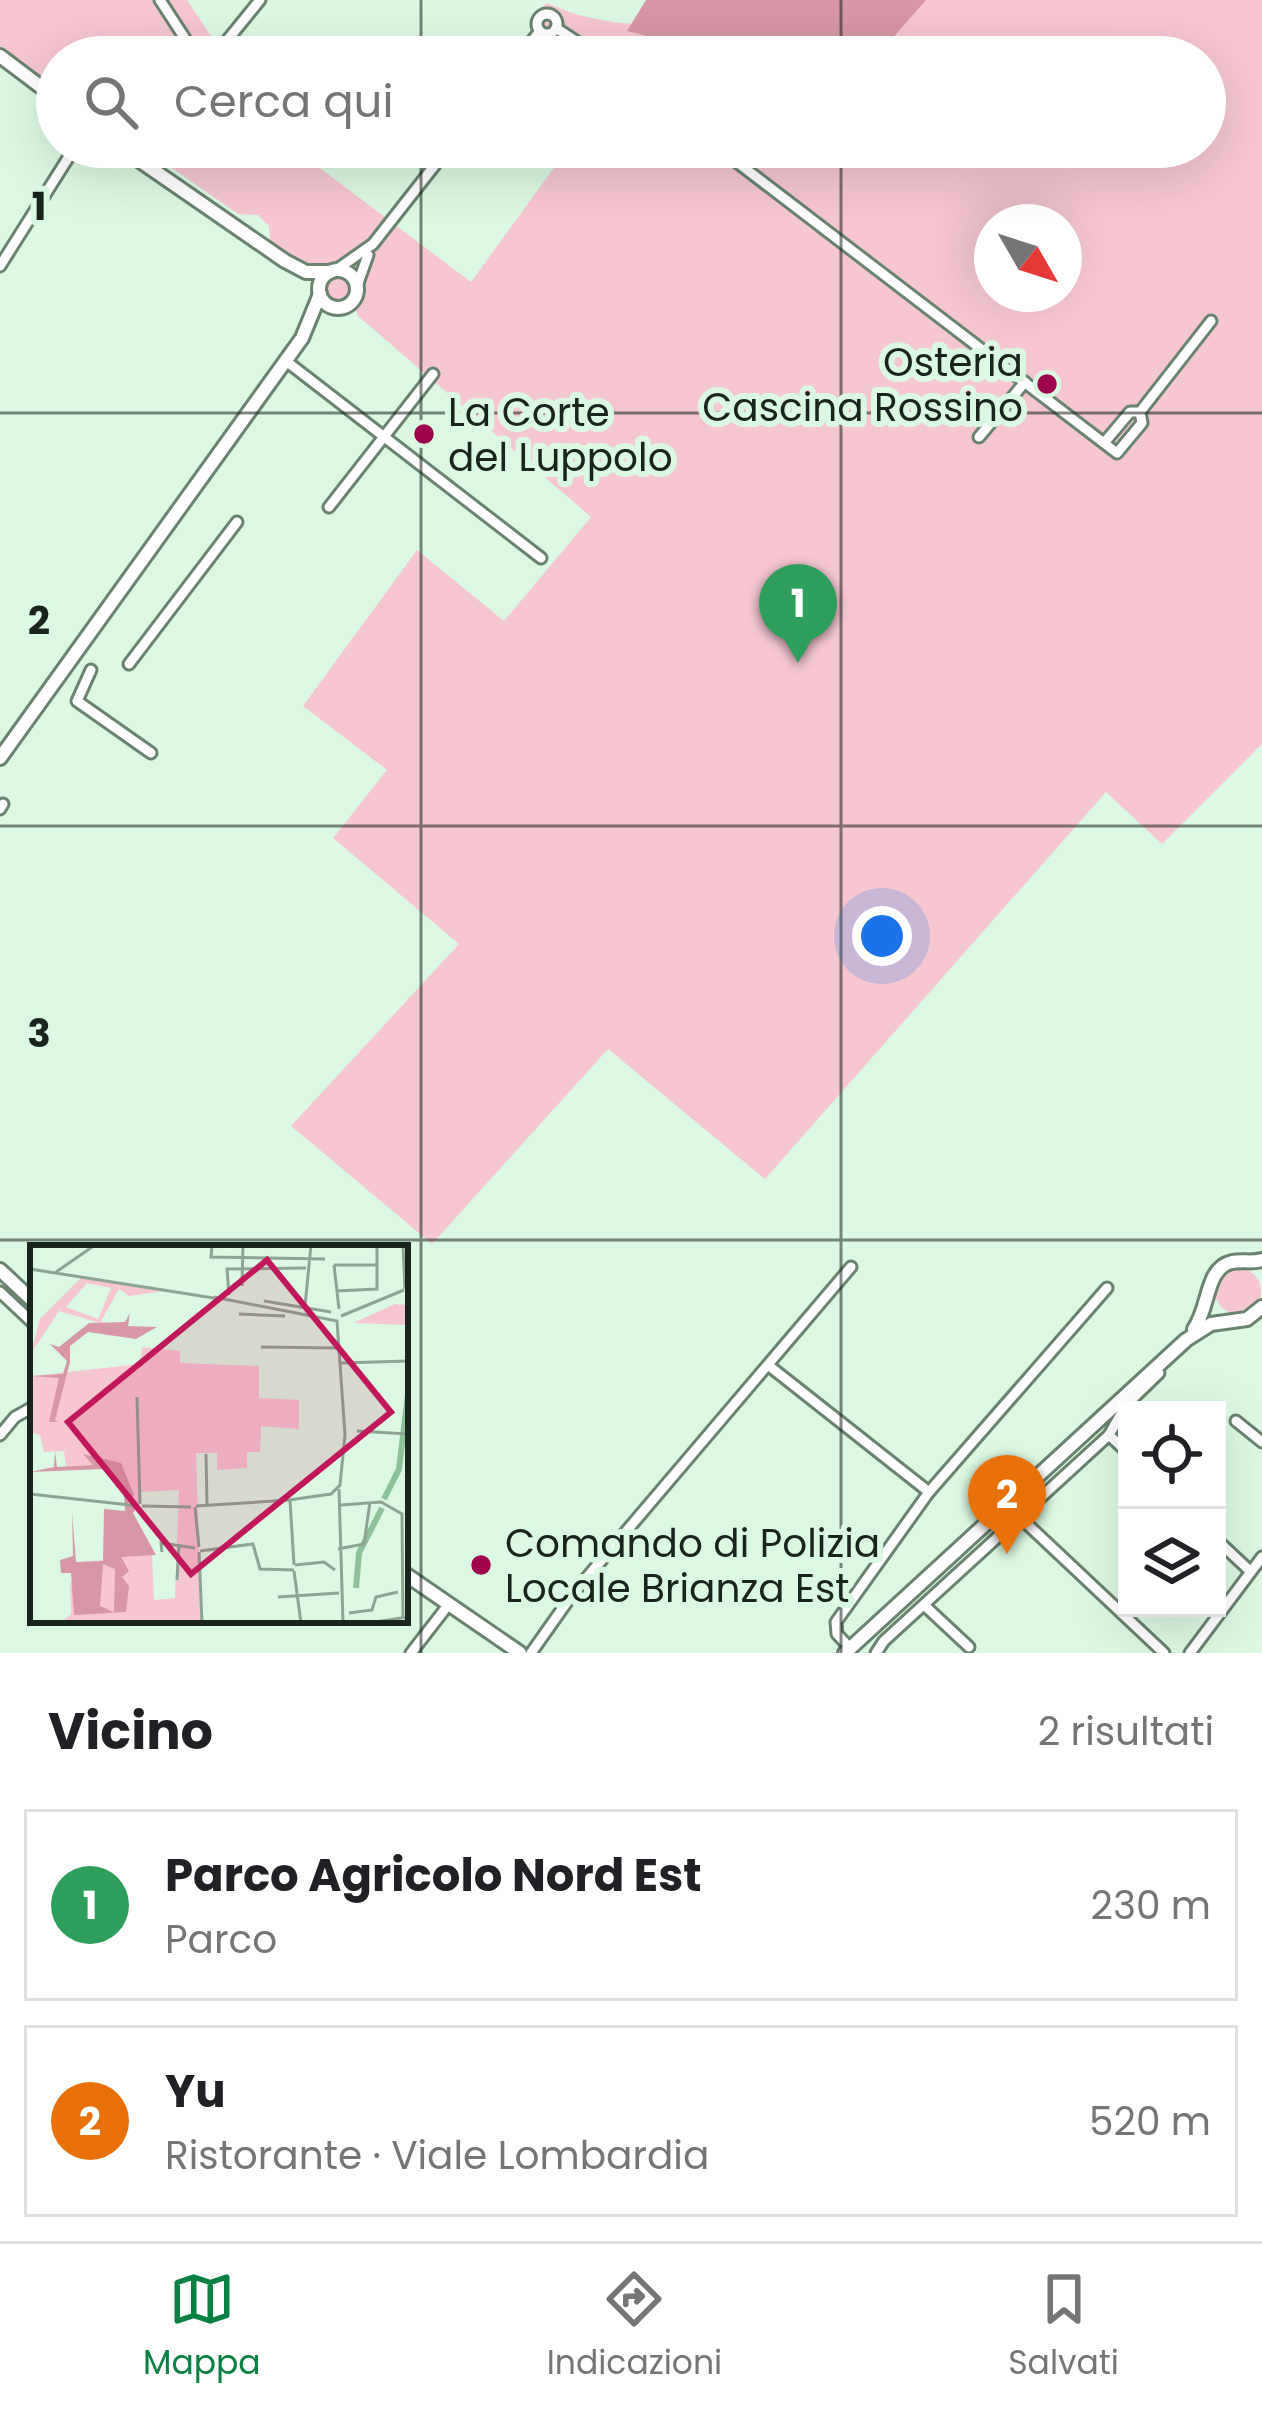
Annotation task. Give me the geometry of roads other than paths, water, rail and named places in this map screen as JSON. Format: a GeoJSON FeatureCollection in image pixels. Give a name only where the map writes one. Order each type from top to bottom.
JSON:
{"type":"FeatureCollection","features":[{"type":"Feature","properties":{"kind":"main road"},"geometry":{"type":"LineString","coordinates":[[0,56],[36,83]]}},
{"type":"Feature","properties":{"kind":"main road"},"geometry":{"type":"LineString","coordinates":[[154,168],[299,269],[327,305],[340,308]]}},
{"type":"Feature","properties":{"kind":"main road"},"geometry":{"type":"LineString","coordinates":[[299,269],[350,274],[357,286],[354,300],[302,338]]}},
{"type":"Feature","properties":{"kind":"main road"},"geometry":{"type":"LineString","coordinates":[[0,758],[302,338],[321,280],[333,271]]}},
{"type":"Feature","properties":{"kind":"main road"},"geometry":{"type":"LineString","coordinates":[[1183,1342],[1204,1314],[1211,1279],[1219,1268],[1233,1262],[1255,1262],[1262,1274]]}},
{"type":"Feature","properties":{"kind":"main road"},"geometry":{"type":"LineString","coordinates":[[0,1270],[30,1298]]}},
{"type":"Feature","properties":{"kind":"main road"},"geometry":{"type":"LineString","coordinates":[[1209,1296],[1216,1310],[1229,1319]]}},
{"type":"Feature","properties":{"kind":"main road"},"geometry":{"type":"LineString","coordinates":[[847,1651],[1183,1342],[1211,1324],[1246,1319],[1262,1307]]}},
{"type":"Feature","properties":{"kind":"main road"},"geometry":{"type":"LineString","coordinates":[[408,1576],[520,1653]]}},
{"type":"Feature","properties":{"kind":"street"},"geometry":{"type":"LineString","coordinates":[[160,0],[186,36]]}},
{"type":"Feature","properties":{"kind":"street"},"geometry":{"type":"LineString","coordinates":[[231,36],[260,0]]}},
{"type":"Feature","properties":{"kind":"street"},"geometry":{"type":"LineString","coordinates":[[536,36],[539,18],[552,14],[560,0]]}},
{"type":"Feature","properties":{"kind":"street"},"geometry":{"type":"LineString","coordinates":[[540,31],[548,34],[556,28],[552,14]]}},
{"type":"Feature","properties":{"kind":"street"},"geometry":{"type":"LineString","coordinates":[[556,28],[568,36]]}},
{"type":"Feature","properties":{"kind":"street"},"geometry":{"type":"LineString","coordinates":[[0,266],[64,168]]}},
{"type":"Feature","properties":{"kind":"street"},"geometry":{"type":"LineString","coordinates":[[357,286],[373,244],[433,168]]}},
{"type":"Feature","properties":{"kind":"street"},"geometry":{"type":"LineString","coordinates":[[745,168],[1118,453],[1142,422],[1140,412],[1211,321]]}},
{"type":"Feature","properties":{"kind":"street"},"geometry":{"type":"LineString","coordinates":[[333,271],[373,244]]}},
{"type":"Feature","properties":{"kind":"street"},"geometry":{"type":"LineString","coordinates":[[286,361],[541,559]]}},
{"type":"Feature","properties":{"kind":"street"},"geometry":{"type":"LineString","coordinates":[[329,506],[433,374]]}},
{"type":"Feature","properties":{"kind":"street"},"geometry":{"type":"LineString","coordinates":[[979,437],[1025,382]]}},
{"type":"Feature","properties":{"kind":"street"},"geometry":{"type":"LineString","coordinates":[[1104,442],[1130,412],[1140,412]]}},
{"type":"Feature","properties":{"kind":"street"},"geometry":{"type":"LineString","coordinates":[[129,664],[237,522]]}},
{"type":"Feature","properties":{"kind":"street"},"geometry":{"type":"LineString","coordinates":[[91,670],[77,701],[151,753]]}},
{"type":"Feature","properties":{"kind":"street"},"geometry":{"type":"LineString","coordinates":[[531,1653],[572,1595],[851,1267]]}},
{"type":"Feature","properties":{"kind":"street"},"geometry":{"type":"LineString","coordinates":[[847,1651],[836,1622],[929,1492],[1107,1288]]}},
{"type":"Feature","properties":{"kind":"street"},"geometry":{"type":"LineString","coordinates":[[0,1292],[30,1320]]}},
{"type":"Feature","properties":{"kind":"street"},"geometry":{"type":"LineString","coordinates":[[1246,1319],[1262,1323]]}},
{"type":"Feature","properties":{"kind":"street"},"geometry":{"type":"LineString","coordinates":[[876,1653],[1109,1435],[1126,1406],[1183,1342]]}},
{"type":"Feature","properties":{"kind":"street"},"geometry":{"type":"LineString","coordinates":[[768,1365],[929,1492]]}},
{"type":"Feature","properties":{"kind":"street"},"geometry":{"type":"LineString","coordinates":[[0,1435],[15,1417],[30,1409]]}},
{"type":"Feature","properties":{"kind":"street"},"geometry":{"type":"LineString","coordinates":[[1236,1421],[1262,1442]]}},
{"type":"Feature","properties":{"kind":"street"},"geometry":{"type":"LineString","coordinates":[[1109,1435],[1118,1444]]}},
{"type":"Feature","properties":{"kind":"street"},"geometry":{"type":"LineString","coordinates":[[1022,1515],[1164,1653]]}},
{"type":"Feature","properties":{"kind":"street"},"geometry":{"type":"LineString","coordinates":[[1226,1548],[1250,1571]]}},
{"type":"Feature","properties":{"kind":"street"},"geometry":{"type":"LineString","coordinates":[[1190,1653],[1262,1557]]}},
{"type":"Feature","properties":{"kind":"street"},"geometry":{"type":"LineString","coordinates":[[411,1653],[448,1604]]}},
{"type":"Feature","properties":{"kind":"street"},"geometry":{"type":"LineString","coordinates":[[923,1605],[969,1647]]}},
{"type":"Feature","properties":{"kind":"place","name":"Osteria Cascina Rossino"},"geometry":{"type":"Point","coordinates":[1047,384]}},
{"type":"Feature","properties":{"kind":"place","name":"La Corte del Luppolo"},"geometry":{"type":"Point","coordinates":[424,434]}},
{"type":"Feature","properties":{"kind":"place","name":"Parco Agricolo Nord Est"},"geometry":{"type":"Point","coordinates":[798,663]}},
{"type":"Feature","properties":{"kind":"place","name":"Yu"},"geometry":{"type":"Point","coordinates":[1007,1554]}},
{"type":"Feature","properties":{"kind":"place","name":"Comando di Polizia Locale Brianza Est"},"geometry":{"type":"Point","coordinates":[481,1565]}}]}
